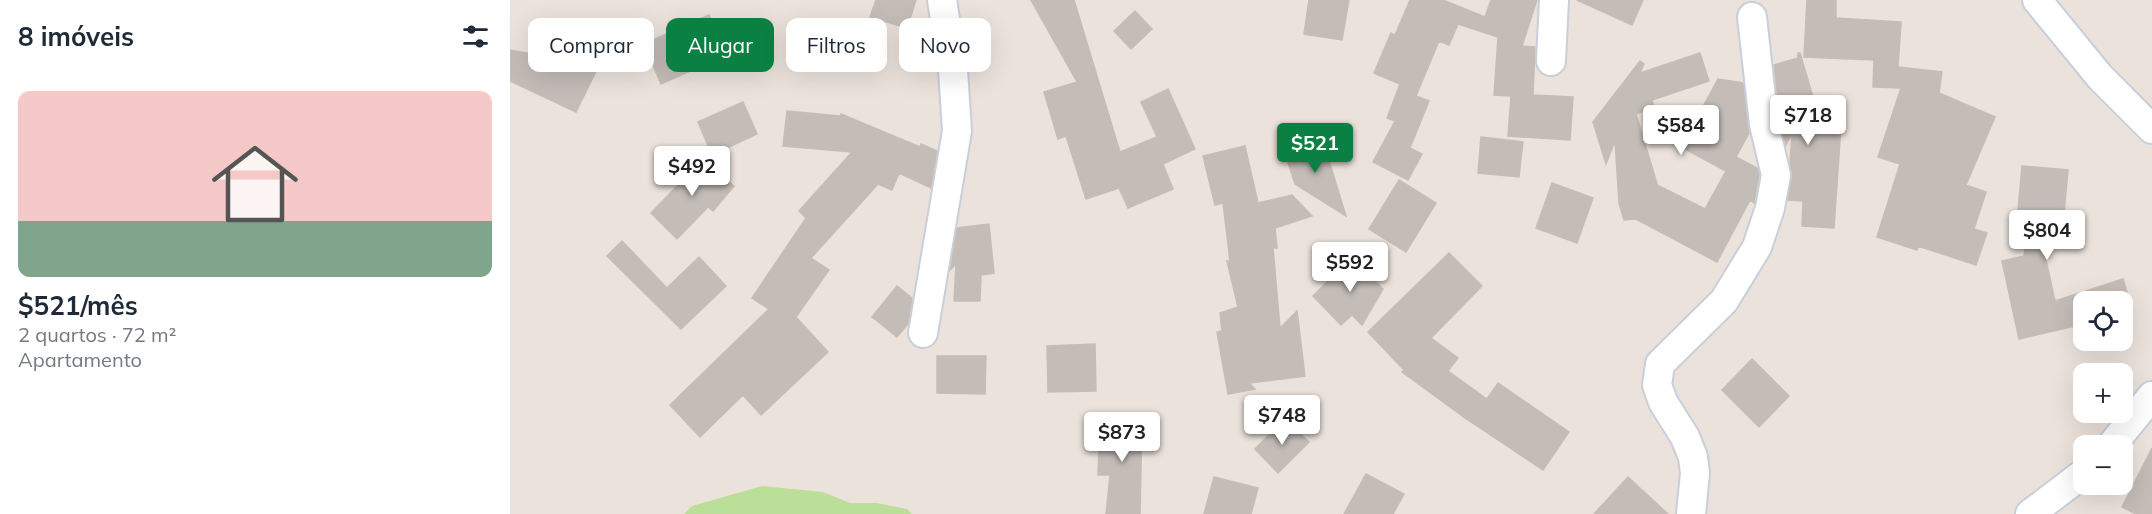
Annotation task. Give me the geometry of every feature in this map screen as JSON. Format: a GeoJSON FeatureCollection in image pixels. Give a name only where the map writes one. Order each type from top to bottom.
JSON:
{"type":"FeatureCollection","features":[{"type":"Feature","properties":{"kind":"street"},"geometry":{"type":"LineString","coordinates":[[923,333],[957,131],[953,70],[942,0]]}},
{"type":"Feature","properties":{"kind":"street"},"geometry":{"type":"LineString","coordinates":[[1551,61],[1554,0]]}},
{"type":"Feature","properties":{"kind":"street"},"geometry":{"type":"LineString","coordinates":[[2037,0],[2100,77],[2152,129]]}},
{"type":"Feature","properties":{"kind":"street"},"geometry":{"type":"LineString","coordinates":[[1691,514],[1695,473],[1693,457],[1685,436],[1663,402],[1657,385],[1660,364],[1724,301],[1757,247],[1770,208],[1776,175],[1764,124],[1752,17]]}},
{"type":"Feature","properties":{"kind":"street"},"geometry":{"type":"LineString","coordinates":[[2120,435],[2152,396]]}},
{"type":"Feature","properties":{"kind":"street"},"geometry":{"type":"LineString","coordinates":[[2030,514],[2073,481]]}},
{"type":"Feature","properties":{"kind":"green space"},"geometry":{"type":"Polygon","coordinates":[[[762,486],[823,492],[850,503],[877,503],[907,509],[912,514],[684,514],[692,506],[762,486]]]}},
{"type":"Feature","properties":{"kind":"building"},"geometry":{"type":"Polygon","coordinates":[[[876,0],[916,0],[910,18],[899,18],[899,26],[887,22],[887,18],[870,17],[876,0]]]}},
{"type":"Feature","properties":{"kind":"building"},"geometry":{"type":"Polygon","coordinates":[[[1031,0],[1074,0],[1120,152],[1157,137],[1141,102],[1168,89],[1195,149],[1163,164],[1173,189],[1128,208],[1119,188],[1086,199],[1066,136],[1058,139],[1044,92],[1077,82],[1031,0]]]}},
{"type":"Feature","properties":{"kind":"building"},"geometry":{"type":"Polygon","coordinates":[[[1309,0],[1349,0],[1342,40],[1304,34],[1309,0]]]}},
{"type":"Feature","properties":{"kind":"building"},"geometry":{"type":"Polygon","coordinates":[[[1410,0],[1443,0],[1485,17],[1491,0],[1537,0],[1522,46],[1535,47],[1533,95],[1573,97],[1570,140],[1508,136],[1511,96],[1494,95],[1498,37],[1458,24],[1449,45],[1439,41],[1416,96],[1429,101],[1410,148],[1422,154],[1408,180],[1373,162],[1395,121],[1387,118],[1400,84],[1374,73],[1391,33],[1395,35],[1410,0]]]}},
{"type":"Feature","properties":{"kind":"building"},"geometry":{"type":"Polygon","coordinates":[[[1577,0],[1643,0],[1632,25],[1577,0]]]}},
{"type":"Feature","properties":{"kind":"building"},"geometry":{"type":"Polygon","coordinates":[[[1807,0],[1836,0],[1836,18],[1901,22],[1898,67],[1942,72],[1939,93],[1995,117],[1966,185],[1986,192],[1974,229],[1987,233],[1976,265],[1918,246],[1917,250],[1877,237],[1900,164],[1878,157],[1901,88],[1873,87],[1874,60],[1804,57],[1807,0]]]}},
{"type":"Feature","properties":{"kind":"building"},"geometry":{"type":"Polygon","coordinates":[[[1135,11],[1152,29],[1131,49],[1114,31],[1135,11]]]}},
{"type":"Feature","properties":{"kind":"building"},"geometry":{"type":"Polygon","coordinates":[[[666,34],[666,72],[688,72],[661,84],[654,68],[654,40],[666,34]]]}},
{"type":"Feature","properties":{"kind":"building"},"geometry":{"type":"Polygon","coordinates":[[[510,50],[528,53],[528,72],[596,72],[576,112],[510,81],[510,50]]]}},
{"type":"Feature","properties":{"kind":"building"},"geometry":{"type":"Polygon","coordinates":[[[1700,53],[1709,81],[1652,100],[1654,107],[1636,114],[1658,187],[1705,209],[1726,171],[1681,147],[1718,79],[1743,83],[1749,133],[1736,157],[1757,168],[1759,175],[1754,203],[1750,200],[1717,262],[1636,219],[1624,220],[1619,203],[1615,141],[1606,164],[1593,122],[1640,61],[1644,64],[1640,73],[1700,53]]]}},
{"type":"Feature","properties":{"kind":"building"},"geometry":{"type":"Polygon","coordinates":[[[1798,53],[1800,53],[1821,124],[1841,126],[1834,228],[1802,226],[1803,201],[1788,200],[1792,177],[1790,164],[1792,133],[1786,145],[1780,121],[1774,65],[1798,58],[1798,53]]]}},
{"type":"Feature","properties":{"kind":"building"},"geometry":{"type":"Polygon","coordinates":[[[743,102],[757,134],[712,155],[698,122],[743,102]]]}},
{"type":"Feature","properties":{"kind":"building"},"geometry":{"type":"Polygon","coordinates":[[[787,111],[840,116],[841,114],[920,147],[921,144],[937,151],[931,188],[899,173],[892,190],[878,184],[811,258],[829,270],[796,317],[828,352],[761,415],[743,395],[700,437],[670,405],[769,309],[752,298],[806,218],[799,211],[852,152],[783,146],[787,111]]]}},
{"type":"Feature","properties":{"kind":"building"},"geometry":{"type":"Polygon","coordinates":[[[1481,137],[1523,142],[1519,177],[1478,173],[1481,137]]]}},
{"type":"Feature","properties":{"kind":"building"},"geometry":{"type":"Polygon","coordinates":[[[1323,141],[1346,216],[1295,184],[1285,154],[1323,141]]]}},
{"type":"Feature","properties":{"kind":"building"},"geometry":{"type":"Polygon","coordinates":[[[1245,146],[1258,203],[1292,195],[1312,216],[1275,228],[1277,248],[1273,248],[1280,328],[1297,311],[1305,376],[1249,383],[1255,389],[1228,394],[1217,332],[1222,331],[1220,313],[1238,307],[1227,261],[1230,261],[1223,203],[1215,205],[1203,156],[1245,146]]]}},
{"type":"Feature","properties":{"kind":"building"},"geometry":{"type":"Polygon","coordinates":[[[696,155],[734,186],[713,211],[708,207],[677,239],[651,213],[680,183],[675,179],[696,155]]]}},
{"type":"Feature","properties":{"kind":"building"},"geometry":{"type":"Polygon","coordinates":[[[2022,166],[2068,170],[2062,235],[2040,233],[2055,301],[2073,295],[2073,327],[2019,339],[2002,261],[2024,256],[2029,211],[2018,210],[2022,166]]]}},
{"type":"Feature","properties":{"kind":"building"},"geometry":{"type":"Polygon","coordinates":[[[1399,180],[1436,203],[1406,252],[1369,229],[1399,180]]]}},
{"type":"Feature","properties":{"kind":"building"},"geometry":{"type":"Polygon","coordinates":[[[1552,183],[1593,198],[1577,243],[1536,228],[1552,183]]]}},
{"type":"Feature","properties":{"kind":"building"},"geometry":{"type":"Polygon","coordinates":[[[989,224],[994,273],[981,275],[980,301],[954,301],[956,264],[950,270],[957,228],[989,224]]]}},
{"type":"Feature","properties":{"kind":"building"},"geometry":{"type":"Polygon","coordinates":[[[622,241],[667,288],[699,257],[726,286],[681,329],[607,256],[622,241]]]}},
{"type":"Feature","properties":{"kind":"building"},"geometry":{"type":"Polygon","coordinates":[[[1449,253],[1482,286],[1431,338],[1458,358],[1448,371],[1487,399],[1498,383],[1569,432],[1543,470],[1465,418],[1402,372],[1404,370],[1368,332],[1449,253]]]}},
{"type":"Feature","properties":{"kind":"building"},"geometry":{"type":"Polygon","coordinates":[[[1352,257],[1383,289],[1362,325],[1352,315],[1341,325],[1313,296],[1352,257]]]}},
{"type":"Feature","properties":{"kind":"building"},"geometry":{"type":"Polygon","coordinates":[[[2123,279],[2127,291],[2086,291],[2123,279]]]}},
{"type":"Feature","properties":{"kind":"building"},"geometry":{"type":"Polygon","coordinates":[[[897,286],[912,298],[908,324],[897,337],[872,317],[897,286]]]}},
{"type":"Feature","properties":{"kind":"building"},"geometry":{"type":"Polygon","coordinates":[[[1095,344],[1096,391],[1048,392],[1047,346],[1095,344]]]}},
{"type":"Feature","properties":{"kind":"building"},"geometry":{"type":"Polygon","coordinates":[[[937,356],[986,356],[985,394],[937,393],[937,356]]]}},
{"type":"Feature","properties":{"kind":"building"},"geometry":{"type":"Polygon","coordinates":[[[1752,359],[1789,396],[1759,427],[1722,390],[1752,359]]]}},
{"type":"Feature","properties":{"kind":"building"},"geometry":{"type":"Polygon","coordinates":[[[1100,417],[1142,418],[1140,514],[1106,514],[1110,475],[1098,475],[1100,417]]]}},
{"type":"Feature","properties":{"kind":"building"},"geometry":{"type":"Polygon","coordinates":[[[1285,419],[1309,442],[1278,473],[1255,449],[1285,419]]]}},
{"type":"Feature","properties":{"kind":"building"},"geometry":{"type":"Polygon","coordinates":[[[2152,448],[2152,514],[2136,514],[2122,507],[2128,495],[2133,495],[2133,485],[2152,448]]]}},
{"type":"Feature","properties":{"kind":"building"},"geometry":{"type":"Polygon","coordinates":[[[1366,474],[1404,494],[1393,514],[1344,514],[1366,474]]]}},
{"type":"Feature","properties":{"kind":"building"},"geometry":{"type":"Polygon","coordinates":[[[1214,477],[1258,488],[1251,514],[1204,514],[1214,477]]]}},
{"type":"Feature","properties":{"kind":"building"},"geometry":{"type":"Polygon","coordinates":[[[1628,477],[1668,514],[1594,514],[1628,477]]]}}]}
